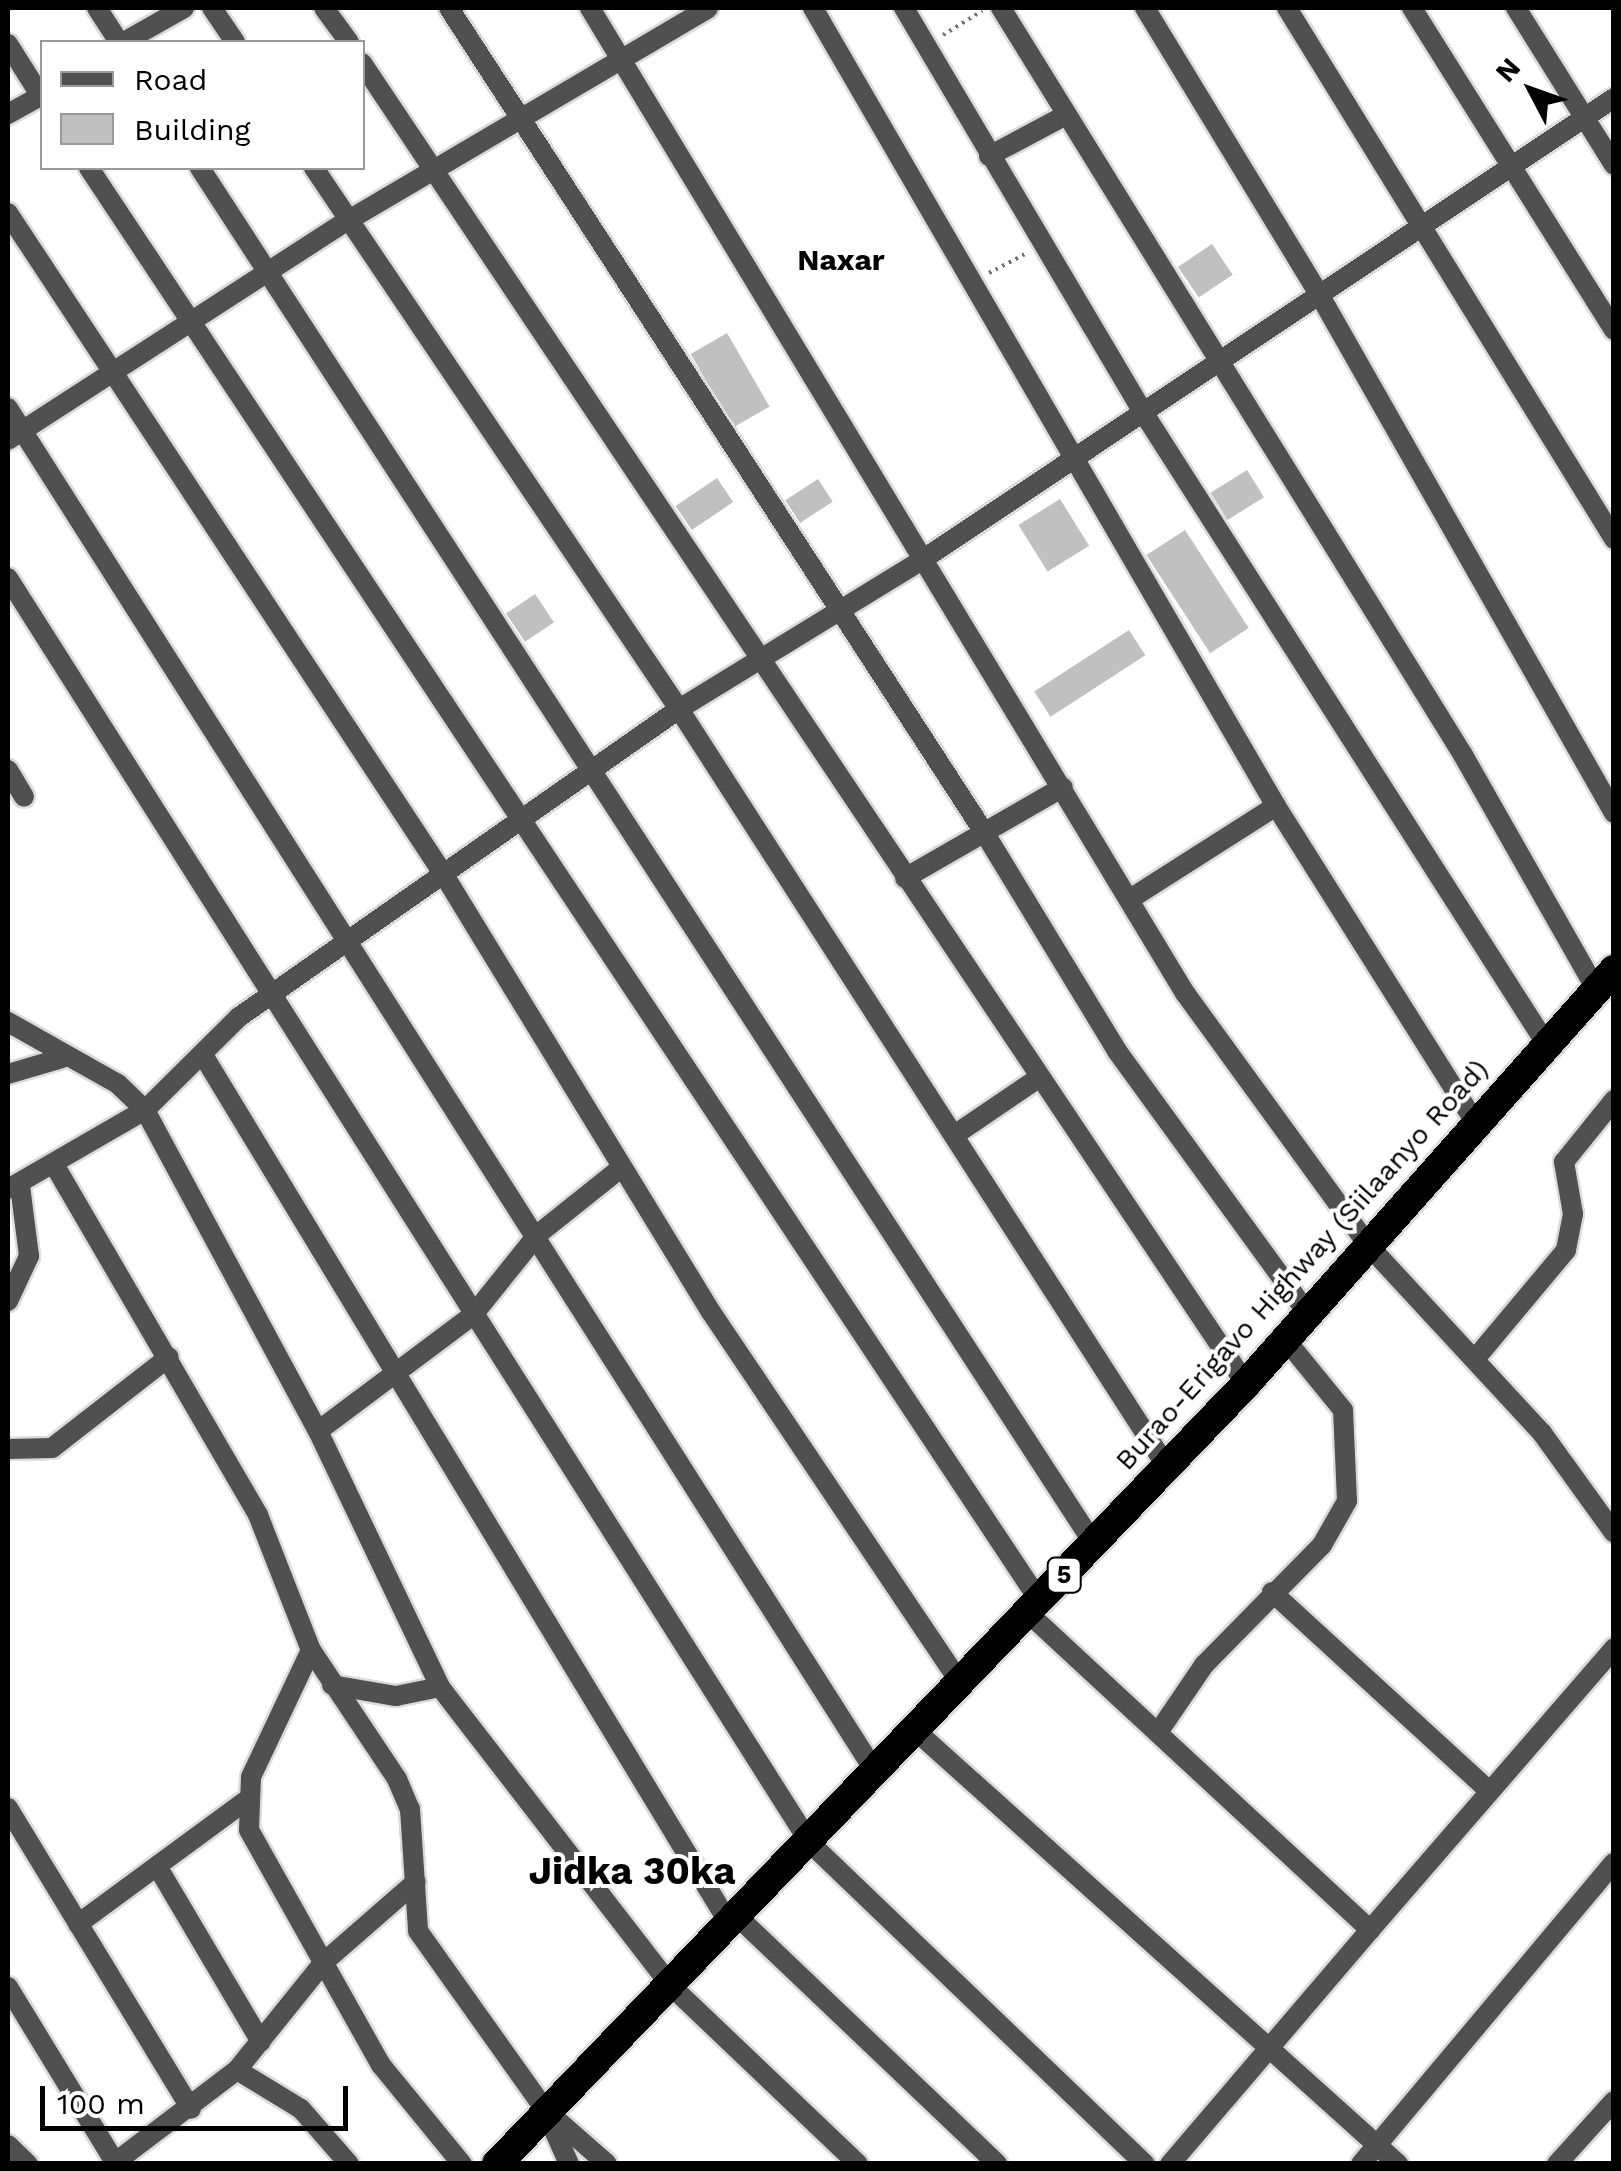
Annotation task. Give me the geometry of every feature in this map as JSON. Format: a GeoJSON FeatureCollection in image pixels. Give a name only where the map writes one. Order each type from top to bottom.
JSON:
{"type":"FeatureCollection","features":[{"type":"Feature","properties":{"kind":"highway","name":"Burao-Erigavo Highway (Siilaanyo Road)"},"geometry":{"type":"LineString","coordinates":[[497,2164],[544,2108],[671,1986],[810,1843],[1246,1384],[1474,1121],[1605,979]]}},
{"type":"Feature","properties":{"kind":"street"},"geometry":{"type":"LineString","coordinates":[[97,8],[121,40]]}},
{"type":"Feature","properties":{"kind":"street"},"geometry":{"type":"LineString","coordinates":[[126,40],[184,8]]}},
{"type":"Feature","properties":{"kind":"street"},"geometry":{"type":"LineString","coordinates":[[212,8],[233,40]]}},
{"type":"Feature","properties":{"kind":"street"},"geometry":{"type":"LineString","coordinates":[[324,8],[347,40]]}},
{"type":"Feature","properties":{"kind":"street"},"geometry":{"type":"LineString","coordinates":[[449,8],[984,832],[1117,1052],[1309,1315]]}},
{"type":"Feature","properties":{"kind":"street"},"geometry":{"type":"LineString","coordinates":[[590,8],[1130,900],[1275,1126],[1368,1245],[1542,1433],[1614,1533]]}},
{"type":"Feature","properties":{"kind":"street"},"geometry":{"type":"LineString","coordinates":[[14,435],[348,221],[708,8]]}},
{"type":"Feature","properties":{"kind":"street"},"geometry":{"type":"LineString","coordinates":[[813,8],[1068,456],[1276,806],[1474,1121]]}},
{"type":"Feature","properties":{"kind":"street"},"geometry":{"type":"LineString","coordinates":[[904,8],[1143,412],[1545,1042]]}},
{"type":"Feature","properties":{"kind":"street"},"geometry":{"type":"LineString","coordinates":[[1001,8],[1605,979]]}},
{"type":"Feature","properties":{"kind":"street"},"geometry":{"type":"LineString","coordinates":[[1145,8],[1319,294],[1614,813]]}},
{"type":"Feature","properties":{"kind":"street"},"geometry":{"type":"LineString","coordinates":[[1287,8],[1426,224],[1614,539]]}},
{"type":"Feature","properties":{"kind":"street"},"geometry":{"type":"LineString","coordinates":[[1412,8],[1614,330]]}},
{"type":"Feature","properties":{"kind":"street"},"geometry":{"type":"LineString","coordinates":[[1516,8],[1614,165]]}},
{"type":"Feature","properties":{"kind":"street"},"geometry":{"type":"LineString","coordinates":[[8,44],[40,93]]}},
{"type":"Feature","properties":{"kind":"street"},"geometry":{"type":"LineString","coordinates":[[365,67],[1037,1079],[1246,1384]]}},
{"type":"Feature","properties":{"kind":"street"},"geometry":{"type":"LineString","coordinates":[[8,114],[40,97]]}},
{"type":"Feature","properties":{"kind":"street"},"geometry":{"type":"LineString","coordinates":[[8,1301],[29,1256],[14,1187],[145,1110],[270,996],[591,775],[679,709],[925,558],[1068,456],[1220,363],[1614,98]]}},
{"type":"Feature","properties":{"kind":"street"},"geometry":{"type":"LineString","coordinates":[[990,156],[1066,115]]}},
{"type":"Feature","properties":{"kind":"street"},"geometry":{"type":"LineString","coordinates":[[90,170],[524,820],[1033,1606],[1370,1930]]}},
{"type":"Feature","properties":{"kind":"street"},"geometry":{"type":"LineString","coordinates":[[201,170],[1094,1544]]}},
{"type":"Feature","properties":{"kind":"street"},"geometry":{"type":"LineString","coordinates":[[315,170],[679,709],[1167,1467]]}},
{"type":"Feature","properties":{"kind":"street"},"geometry":{"type":"LineString","coordinates":[[8,212],[444,875],[621,1168],[960,1683]]}},
{"type":"Feature","properties":{"kind":"street"},"geometry":{"type":"LineString","coordinates":[[8,408],[14,435],[537,1235],[876,1772]]}},
{"type":"Feature","properties":{"kind":"street"},"geometry":{"type":"LineString","coordinates":[[8,578],[810,1843],[1145,2164]]}},
{"type":"Feature","properties":{"kind":"street"},"geometry":{"type":"LineString","coordinates":[[8,770],[24,797]]}},
{"type":"Feature","properties":{"kind":"street"},"geometry":{"type":"LineString","coordinates":[[905,878],[1063,787]]}},
{"type":"Feature","properties":{"kind":"street"},"geometry":{"type":"LineString","coordinates":[[1130,900],[1276,806]]}},
{"type":"Feature","properties":{"kind":"street"},"geometry":{"type":"LineString","coordinates":[[8,1022],[62,1058],[118,1084],[145,1110],[318,1431],[440,1687],[671,1986],[858,2164]]}},
{"type":"Feature","properties":{"kind":"street"},"geometry":{"type":"LineString","coordinates":[[202,1055],[734,1921],[997,2164]]}},
{"type":"Feature","properties":{"kind":"street"},"geometry":{"type":"LineString","coordinates":[[8,1074],[62,1058]]}},
{"type":"Feature","properties":{"kind":"street"},"geometry":{"type":"LineString","coordinates":[[956,1134],[1037,1079]]}},
{"type":"Feature","properties":{"kind":"street"},"geometry":{"type":"LineString","coordinates":[[1476,1359],[1566,1250],[1573,1214],[1564,1162],[1614,1100]]}},
{"type":"Feature","properties":{"kind":"street"},"geometry":{"type":"LineString","coordinates":[[54,1166],[258,1515],[311,1650],[410,1809],[418,1931],[544,2108],[569,2164]]}},
{"type":"Feature","properties":{"kind":"street"},"geometry":{"type":"LineString","coordinates":[[318,1431],[473,1315],[537,1235],[621,1168]]}},
{"type":"Feature","properties":{"kind":"street"},"geometry":{"type":"LineString","coordinates":[[1159,1731],[1204,1666],[1338,1524],[1350,1462],[1335,1391],[1286,1340]]}},
{"type":"Feature","properties":{"kind":"street"},"geometry":{"type":"LineString","coordinates":[[8,1449],[52,1448],[169,1357]]}},
{"type":"Feature","properties":{"kind":"street"},"geometry":{"type":"LineString","coordinates":[[1272,1592],[1488,1790]]}},
{"type":"Feature","properties":{"kind":"street"},"geometry":{"type":"LineString","coordinates":[[1170,2164],[1614,1648]]}},
{"type":"Feature","properties":{"kind":"street"},"geometry":{"type":"LineString","coordinates":[[78,1924],[244,1802],[311,1650]]}},
{"type":"Feature","properties":{"kind":"street"},"geometry":{"type":"LineString","coordinates":[[332,1685],[396,1696],[440,1687]]}},
{"type":"Feature","properties":{"kind":"street"},"geometry":{"type":"LineString","coordinates":[[916,1731],[1390,2158]]}},
{"type":"Feature","properties":{"kind":"street"},"geometry":{"type":"LineString","coordinates":[[244,1802],[249,1830],[381,2065],[462,2164]]}},
{"type":"Feature","properties":{"kind":"street"},"geometry":{"type":"LineString","coordinates":[[8,1808],[191,2108]]}},
{"type":"Feature","properties":{"kind":"street"},"geometry":{"type":"LineString","coordinates":[[1361,2164],[1390,2158],[1614,1863]]}},
{"type":"Feature","properties":{"kind":"street"},"geometry":{"type":"LineString","coordinates":[[156,1866],[261,2042]]}},
{"type":"Feature","properties":{"kind":"street"},"geometry":{"type":"LineString","coordinates":[[8,1987],[114,2163],[237,2070],[322,1962],[416,1882]]}},
{"type":"Feature","properties":{"kind":"street"},"geometry":{"type":"LineString","coordinates":[[237,2070],[301,2109],[349,2164]]}},
{"type":"Feature","properties":{"kind":"street"},"geometry":{"type":"LineString","coordinates":[[1557,2164],[1614,2101]]}},
{"type":"Feature","properties":{"kind":"street"},"geometry":{"type":"LineString","coordinates":[[544,2108],[607,2164]]}},
{"type":"Feature","properties":{"kind":"street"},"geometry":{"type":"LineString","coordinates":[[8,2146],[28,2164]]}},
{"type":"Feature","properties":{"kind":"path"},"geometry":{"type":"LineString","coordinates":[[927,46],[988,8]]}},
{"type":"Feature","properties":{"kind":"path"},"geometry":{"type":"LineString","coordinates":[[968,285],[1041,245]]}},
{"type":"Feature","properties":{"kind":"building"},"geometry":{"type":"Polygon","coordinates":[[[1212,244],[1233,275],[1199,298],[1178,267],[1212,244]]]}},
{"type":"Feature","properties":{"kind":"building"},"geometry":{"type":"Polygon","coordinates":[[[727,333],[770,407],[733,428],[691,354],[727,333]]]}},
{"type":"Feature","properties":{"kind":"building"},"geometry":{"type":"Polygon","coordinates":[[[1247,470],[1264,497],[1227,520],[1211,493],[1247,470]]]}},
{"type":"Feature","properties":{"kind":"building"},"geometry":{"type":"Polygon","coordinates":[[[717,478],[733,502],[692,530],[676,506],[717,478]]]}},
{"type":"Feature","properties":{"kind":"building"},"geometry":{"type":"Polygon","coordinates":[[[818,479],[833,502],[800,523],[785,500],[818,479]]]}},
{"type":"Feature","properties":{"kind":"building"},"geometry":{"type":"Polygon","coordinates":[[[1060,499],[1089,546],[1048,572],[1018,525],[1060,499]]]}},
{"type":"Feature","properties":{"kind":"building"},"geometry":{"type":"Polygon","coordinates":[[[1185,530],[1249,628],[1210,653],[1146,555],[1185,530]]]}},
{"type":"Feature","properties":{"kind":"building"},"geometry":{"type":"Polygon","coordinates":[[[535,594],[554,622],[525,642],[506,614],[535,594]]]}},
{"type":"Feature","properties":{"kind":"building"},"geometry":{"type":"Polygon","coordinates":[[[1129,630],[1145,655],[1051,717],[1034,692],[1129,630]]]}},
{"type":"Feature","properties":{"kind":"district","name":"Naxar"},"geometry":{"type":"Point","coordinates":[841,260]}},
{"type":"Feature","properties":{"kind":"district","name":"Jidka 30ka"},"geometry":{"type":"Point","coordinates":[632,1872]}}]}
